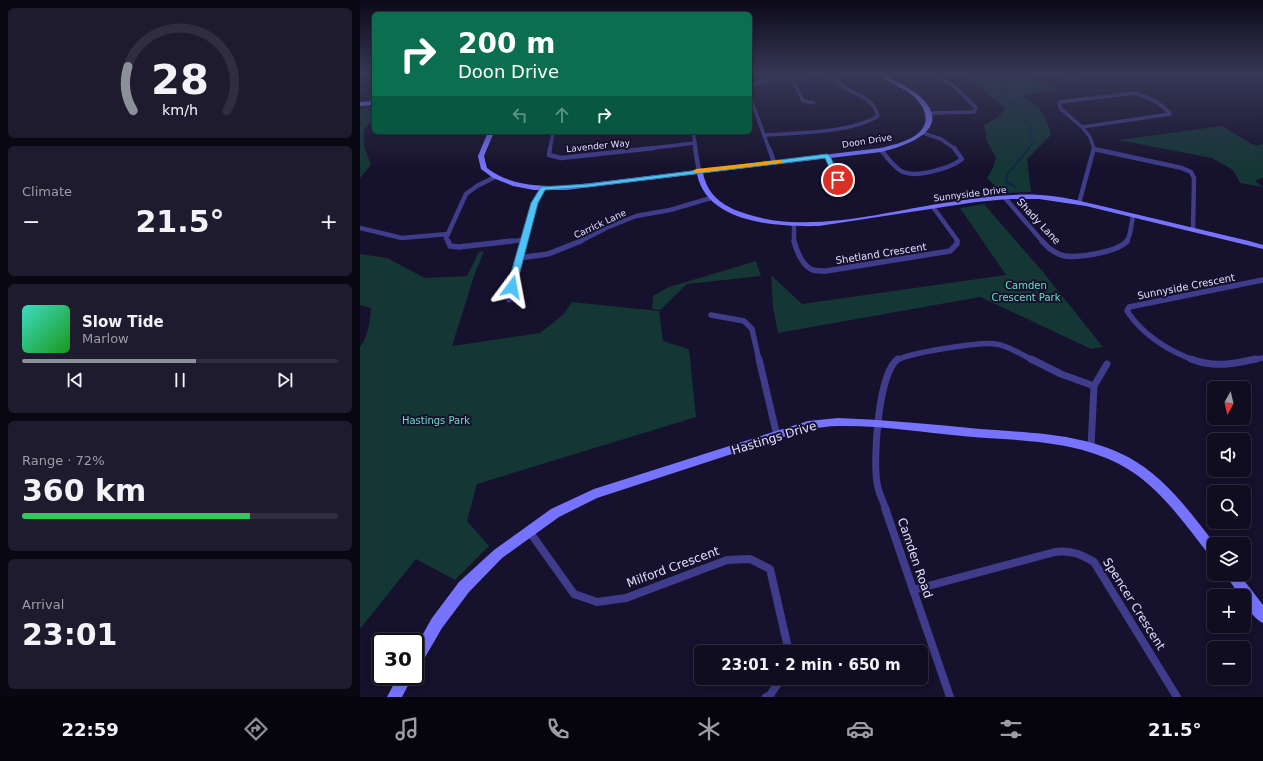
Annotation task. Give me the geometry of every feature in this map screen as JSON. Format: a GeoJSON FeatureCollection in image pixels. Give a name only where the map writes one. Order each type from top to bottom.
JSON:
{"type":"FeatureCollection","features":[{"type":"Feature","properties":{"kind":"street"},"geometry":{"type":"LineString","coordinates":[[754,107],[774,162]]}},
{"type":"Feature","properties":{"kind":"street"},"geometry":{"type":"LineString","coordinates":[[764,135],[855,126],[870,122],[878,116],[873,107]]}},
{"type":"Feature","properties":{"kind":"street"},"geometry":{"type":"LineString","coordinates":[[881,150],[900,170],[905,173],[920,173],[960,162],[962,159],[949,142],[923,133],[929,119],[929,113],[925,107]]}},
{"type":"Feature","properties":{"kind":"street"},"geometry":{"type":"LineString","coordinates":[[929,113],[974,112],[976,108],[975,107]]}},
{"type":"Feature","properties":{"kind":"street"},"geometry":{"type":"LineString","coordinates":[[1060,107],[1082,126],[1090,137],[1094,149],[1079,203]]}},
{"type":"Feature","properties":{"kind":"street"},"geometry":{"type":"LineString","coordinates":[[1082,126],[1170,114],[1167,109],[1163,107]]}},
{"type":"Feature","properties":{"kind":"street","name":"Doon Drive"},"geometry":{"type":"LineString","coordinates":[[490,134],[481,156],[481,162],[484,168],[495,177],[513,184],[543,188],[588,186],[699,171],[881,150],[898,145],[923,133]]}},
{"type":"Feature","properties":{"kind":"street","name":"Lavender Way"},"geometry":{"type":"LineString","coordinates":[[554,134],[549,154],[561,158],[695,143]]}},
{"type":"Feature","properties":{"kind":"street"},"geometry":{"type":"LineString","coordinates":[[693,134],[699,171]]}},
{"type":"Feature","properties":{"kind":"street"},"geometry":{"type":"LineString","coordinates":[[1094,149],[1182,168],[1191,172],[1194,178],[1193,230]]}},
{"type":"Feature","properties":{"kind":"street"},"geometry":{"type":"LineString","coordinates":[[827,156],[838,180]]}},
{"type":"Feature","properties":{"kind":"street","name":"Sunnyside Drive"},"geometry":{"type":"LineString","coordinates":[[699,171],[702,185],[711,198],[726,208],[749,218],[779,224],[825,223],[1005,198],[1039,197],[1079,203],[1263,247]]}},
{"type":"Feature","properties":{"kind":"street"},"geometry":{"type":"LineString","coordinates":[[495,177],[476,186],[466,194],[446,238],[447,242],[450,246],[460,247],[523,240]]}},
{"type":"Feature","properties":{"kind":"street"},"geometry":{"type":"LineString","coordinates":[[508,300],[518,258],[534,203],[543,188]]}},
{"type":"Feature","properties":{"kind":"street","name":"Carrick Lane"},"geometry":{"type":"LineString","coordinates":[[518,258],[548,254],[578,243],[606,228],[636,216],[670,210],[711,198]]}},
{"type":"Feature","properties":{"kind":"street","name":"Shady Lane"},"geometry":{"type":"LineString","coordinates":[[1005,198],[1049,249],[1066,256],[1076,256],[1116,248],[1126,244],[1129,238],[1133,216]]}},
{"type":"Feature","properties":{"kind":"street","name":"Shetland Crescent"},"geometry":{"type":"LineString","coordinates":[[794,224],[792,233],[793,239],[802,260],[812,270],[826,271],[950,251],[957,244],[957,240],[933,208]]}},
{"type":"Feature","properties":{"kind":"street"},"geometry":{"type":"LineString","coordinates":[[360,228],[402,238],[448,234]]}},
{"type":"Feature","properties":{"kind":"street","name":"Sunnyside Crescent"},"geometry":{"type":"LineString","coordinates":[[1263,280],[1134,305],[1128,307],[1127,311],[1131,319],[1143,331],[1162,344],[1197,361],[1211,364],[1230,365],[1263,358]]}},
{"type":"Feature","properties":{"kind":"street"},"geometry":{"type":"LineString","coordinates":[[711,315],[744,321],[752,329],[777,436]]}},
{"type":"Feature","properties":{"kind":"street","name":"Camden Road"},"geometry":{"type":"LineString","coordinates":[[950,697],[877,484],[876,468],[878,424],[886,375],[893,363],[905,357],[974,345],[997,344],[1014,350],[1072,379],[1094,386]]}},
{"type":"Feature","properties":{"kind":"street"},"geometry":{"type":"LineString","coordinates":[[1091,447],[1094,386],[1108,364]]}},
{"type":"Feature","properties":{"kind":"street","name":"Hastings Drive"},"geometry":{"type":"LineString","coordinates":[[424,645],[437,623],[464,587],[498,554],[555,513],[594,494],[808,426],[838,422],[878,424],[1060,440],[1091,447],[1124,461],[1157,484],[1186,516],[1207,543]]}},
{"type":"Feature","properties":{"kind":"street","name":"Milford Crescent"},"geometry":{"type":"LineString","coordinates":[[529,531],[574,594],[597,602],[626,598],[727,560],[741,557],[755,559],[770,569],[788,645]]}},
{"type":"Feature","properties":{"kind":"street","name":"Spencer Crescent"},"geometry":{"type":"LineString","coordinates":[[913,590],[1063,550],[1079,553],[1094,562],[1177,697]]}},
{"type":"Feature","properties":{"kind":"street"},"geometry":{"type":"LineString","coordinates":[[1236,581],[1263,616]]}},
{"type":"Feature","properties":{"kind":"street"},"geometry":{"type":"LineString","coordinates":[[394,697],[401,685]]}},
{"type":"Feature","properties":{"kind":"street"},"geometry":{"type":"LineString","coordinates":[[766,697],[770,695],[777,685]]}},
{"type":"Feature","properties":{"kind":"green space"},"geometry":{"type":"Polygon","coordinates":[[[372,107],[372,121],[364,130],[364,146],[371,165],[360,178],[360,109],[372,107]]]}},
{"type":"Feature","properties":{"kind":"green space"},"geometry":{"type":"Polygon","coordinates":[[[1003,107],[1036,107],[1047,122],[1051,135],[1027,159],[1031,192],[1002,193],[987,178],[993,168],[996,158],[987,141],[984,125],[998,117],[1006,109],[1003,107]]]}},
{"type":"Feature","properties":{"kind":"green space"},"geometry":{"type":"Polygon","coordinates":[[[1222,126],[1255,146],[1263,144],[1263,178],[1255,181],[1263,187],[1240,183],[1233,170],[1212,158],[1118,140],[1222,126]]]}},
{"type":"Feature","properties":{"kind":"green space","name":"Camden Crescent Park"},"geometry":{"type":"Polygon","coordinates":[[[984,204],[1043,272],[1103,347],[1091,349],[980,297],[778,333],[773,308],[771,275],[802,304],[1006,275],[960,208],[984,204]]]}},
{"type":"Feature","properties":{"kind":"green space","name":"Hastings Park"},"geometry":{"type":"Polygon","coordinates":[[[484,251],[474,276],[452,346],[540,333],[564,314],[572,302],[659,311],[663,341],[689,349],[696,417],[477,484],[467,521],[489,546],[455,580],[416,559],[360,629],[360,347],[367,334],[371,308],[360,305],[360,254],[387,258],[425,278],[467,276],[479,252],[484,251]]]}},
{"type":"Feature","properties":{"kind":"green space"},"geometry":{"type":"Polygon","coordinates":[[[756,261],[761,276],[687,284],[660,310],[652,309],[653,296],[669,287],[756,261]]]}},
{"type":"Feature","properties":{"kind":"waterway"},"geometry":{"type":"LineString","coordinates":[[1025,107],[1036,113],[1035,115],[1026,117],[1027,122],[1031,127],[1030,136],[1033,143],[1028,149]]}},
{"type":"Feature","properties":{"kind":"waterway"},"geometry":{"type":"LineString","coordinates":[[1016,187],[1006,182],[1007,175],[1029,148]]}},
{"type":"Feature","properties":{"kind":"slow traffic"},"geometry":{"type":"LineString","coordinates":[[696,171],[779,162]]}},
{"type":"Feature","properties":{"kind":"route"},"geometry":{"type":"LineString","coordinates":[[512,287],[534,203],[543,188],[588,186],[827,156],[838,180]]}}]}
